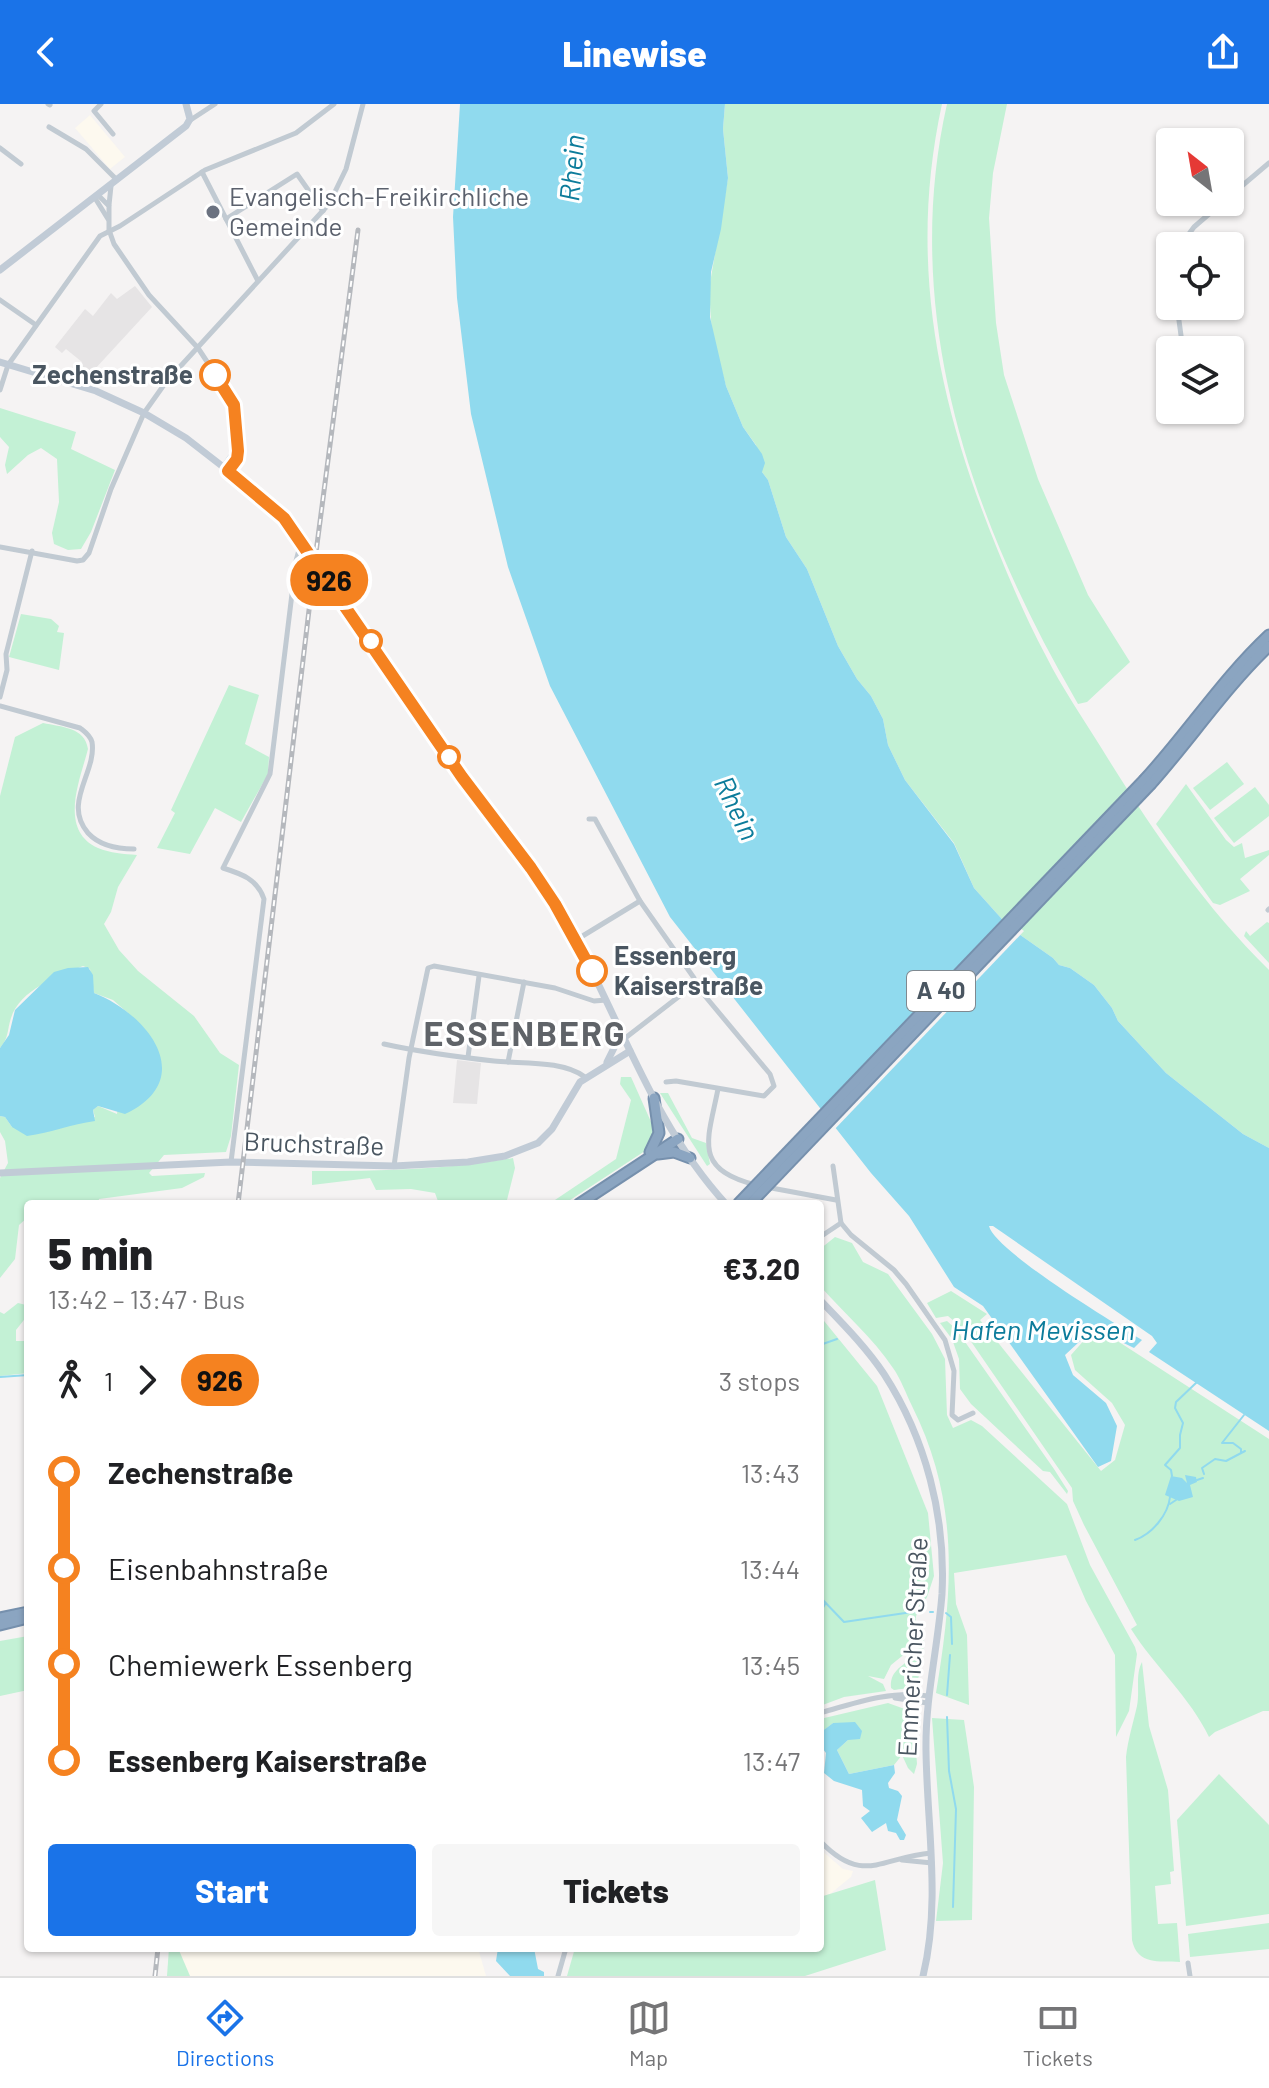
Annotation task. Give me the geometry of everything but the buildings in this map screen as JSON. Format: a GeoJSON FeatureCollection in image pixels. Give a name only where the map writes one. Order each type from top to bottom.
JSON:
{"type":"FeatureCollection","features":[{"type":"Feature","properties":{"kind":"highway","name":"A 40"},"geometry":{"type":"LineString","coordinates":[[742,1200],[1148,781],[1238,667],[1269,635]]}},
{"type":"Feature","properties":{"kind":"highway","name":"A 40"},"geometry":{"type":"LineString","coordinates":[[754,1200],[1205,720],[1243,671],[1269,646]]}},
{"type":"Feature","properties":{"kind":"highway"},"geometry":{"type":"LineString","coordinates":[[652,1153],[659,1133],[654,1098]]}},
{"type":"Feature","properties":{"kind":"highway"},"geometry":{"type":"LineString","coordinates":[[585,1200],[676,1137]]}},
{"type":"Feature","properties":{"kind":"highway"},"geometry":{"type":"LineString","coordinates":[[652,1153],[668,1152],[690,1158]]}},
{"type":"Feature","properties":{"kind":"highway"},"geometry":{"type":"LineString","coordinates":[[0,1618],[24,1613]]}},
{"type":"Feature","properties":{"kind":"highway"},"geometry":{"type":"LineString","coordinates":[[0,1625],[24,1619]]}},
{"type":"Feature","properties":{"kind":"main road"},"geometry":{"type":"LineString","coordinates":[[0,270],[189,121],[186,104]]}},
{"type":"Feature","properties":{"kind":"main road"},"geometry":{"type":"LineString","coordinates":[[4,364],[96,391],[144,413],[186,438],[274,507],[304,545],[462,777],[531,868],[576,940],[676,1137],[723,1200]]}},
{"type":"Feature","properties":{"kind":"main road"},"geometry":{"type":"LineString","coordinates":[[606,1064],[617,1042],[616,1023]]}},
{"type":"Feature","properties":{"kind":"main road"},"geometry":{"type":"LineString","coordinates":[[587,1076],[630,1051]]}},
{"type":"Feature","properties":{"kind":"main road","name":"Bruchstraße"},"geometry":{"type":"LineString","coordinates":[[0,1173],[231,1162],[394,1166],[468,1162],[505,1156],[531,1147],[552,1129],[574,1090],[587,1076]]}},
{"type":"Feature","properties":{"kind":"main road","name":"Emmericher Straße"},"geometry":{"type":"LineString","coordinates":[[824,1305],[883,1372],[913,1428],[927,1467],[941,1530],[941,1597],[928,1700],[927,1791],[932,1863],[929,1941],[923,1976]]}},
{"type":"Feature","properties":{"kind":"street"},"geometry":{"type":"LineString","coordinates":[[101,104],[94,111],[113,134]]}},
{"type":"Feature","properties":{"kind":"street"},"geometry":{"type":"LineString","coordinates":[[189,121],[215,104]]}},
{"type":"Feature","properties":{"kind":"street"},"geometry":{"type":"LineString","coordinates":[[0,390],[4,364],[100,236],[202,172],[296,133],[334,104]]}},
{"type":"Feature","properties":{"kind":"street"},"geometry":{"type":"LineString","coordinates":[[0,547],[77,561],[83,560],[89,553],[111,489],[144,413],[166,382],[329,204],[346,169],[363,104]]}},
{"type":"Feature","properties":{"kind":"street"},"geometry":{"type":"LineString","coordinates":[[49,127],[86,149],[114,183],[108,220],[114,244],[144,289],[198,348],[231,398],[238,478]]}},
{"type":"Feature","properties":{"kind":"street"},"geometry":{"type":"LineString","coordinates":[[0,148],[21,164]]}},
{"type":"Feature","properties":{"kind":"street"},"geometry":{"type":"LineString","coordinates":[[1244,184],[1269,163]]}},
{"type":"Feature","properties":{"kind":"street"},"geometry":{"type":"LineString","coordinates":[[202,172],[258,281]]}},
{"type":"Feature","properties":{"kind":"street"},"geometry":{"type":"LineString","coordinates":[[226,219],[297,174],[323,211]]}},
{"type":"Feature","properties":{"kind":"street"},"geometry":{"type":"LineString","coordinates":[[96,197],[109,206]]}},
{"type":"Feature","properties":{"kind":"street"},"geometry":{"type":"LineString","coordinates":[[96,197],[108,220]]}},
{"type":"Feature","properties":{"kind":"street"},"geometry":{"type":"LineString","coordinates":[[1190,232],[1207,216]]}},
{"type":"Feature","properties":{"kind":"street"},"geometry":{"type":"LineString","coordinates":[[0,300],[36,325]]}},
{"type":"Feature","properties":{"kind":"street"},"geometry":{"type":"LineString","coordinates":[[226,469],[237,445]]}},
{"type":"Feature","properties":{"kind":"street"},"geometry":{"type":"LineString","coordinates":[[226,469],[237,459]]}},
{"type":"Feature","properties":{"kind":"street"},"geometry":{"type":"LineString","coordinates":[[231,1162],[264,899],[254,882],[243,874],[223,868],[270,774],[296,561],[304,545]]}},
{"type":"Feature","properties":{"kind":"street"},"geometry":{"type":"LineString","coordinates":[[0,697],[7,670],[6,654],[32,551]]}},
{"type":"Feature","properties":{"kind":"street"},"geometry":{"type":"LineString","coordinates":[[0,706],[80,728],[88,735],[91,751],[79,816],[85,829],[96,840],[110,847],[134,849]]}},
{"type":"Feature","properties":{"kind":"street"},"geometry":{"type":"LineString","coordinates":[[589,819],[595,819],[640,901],[694,978],[695,984],[770,1074],[774,1086],[768,1095],[666,1082]]}},
{"type":"Feature","properties":{"kind":"street"},"geometry":{"type":"LineString","coordinates":[[576,940],[640,901]]}},
{"type":"Feature","properties":{"kind":"street"},"geometry":{"type":"LineString","coordinates":[[394,1166],[410,1050],[428,968],[434,966],[524,982],[594,1001],[606,1000]]}},
{"type":"Feature","properties":{"kind":"street"},"geometry":{"type":"LineString","coordinates":[[468,1057],[479,976]]}},
{"type":"Feature","properties":{"kind":"street"},"geometry":{"type":"LineString","coordinates":[[508,1062],[524,982]]}},
{"type":"Feature","properties":{"kind":"street"},"geometry":{"type":"LineString","coordinates":[[624,1039],[695,984]]}},
{"type":"Feature","properties":{"kind":"street"},"geometry":{"type":"LineString","coordinates":[[384,1044],[573,1071],[587,1076]]}},
{"type":"Feature","properties":{"kind":"street"},"geometry":{"type":"LineString","coordinates":[[718,1089],[708,1146],[713,1162],[724,1173],[741,1181],[836,1200]]}},
{"type":"Feature","properties":{"kind":"street"},"geometry":{"type":"LineString","coordinates":[[833,1166],[841,1223],[894,1270],[939,1331],[953,1361],[954,1418],[962,1419],[973,1413]]}},
{"type":"Feature","properties":{"kind":"street"},"geometry":{"type":"LineString","coordinates":[[824,1234],[841,1223]]}},
{"type":"Feature","properties":{"kind":"street"},"geometry":{"type":"LineString","coordinates":[[824,1712],[864,1700],[890,1697],[928,1700]]}},
{"type":"Feature","properties":{"kind":"street"},"geometry":{"type":"LineString","coordinates":[[824,1844],[846,1863],[858,1866],[886,1865],[931,1853]]}},
{"type":"Feature","properties":{"kind":"street"},"geometry":{"type":"LineString","coordinates":[[901,1860],[932,1863]]}},
{"type":"Feature","properties":{"kind":"street"},"geometry":{"type":"LineString","coordinates":[[558,1976],[565,1952]]}},
{"type":"Feature","properties":{"kind":"street"},"geometry":{"type":"LineString","coordinates":[[1188,1963],[1190,1976]]}},
{"type":"Feature","properties":{"kind":"shaded area"},"geometry":{"type":"Polygon","coordinates":[[[90,115],[125,157],[110,169],[75,128],[90,115]]]}},
{"type":"Feature","properties":{"kind":"shaded area"},"geometry":{"type":"Polygon","coordinates":[[[135,286],[152,307],[94,370],[90,384],[77,380],[82,362],[66,349],[62,353],[55,347],[85,309],[93,316],[111,293],[117,299],[135,286]]]}},
{"type":"Feature","properties":{"kind":"shaded area"},"geometry":{"type":"Polygon","coordinates":[[[457,1060],[481,1063],[477,1104],[453,1103],[457,1060]]]}},
{"type":"Feature","properties":{"kind":"shaded area"},"geometry":{"type":"Polygon","coordinates":[[[824,1852],[843,1869],[853,1871],[851,1877],[824,1896],[824,1852]]]}},
{"type":"Feature","properties":{"kind":"shaded area"},"geometry":{"type":"Polygon","coordinates":[[[180,1952],[479,1952],[486,1976],[190,1976],[180,1952]]]}},
{"type":"Feature","properties":{"kind":"green space"},"geometry":{"type":"Polygon","coordinates":[[[725,104],[942,104],[932,162],[928,218],[929,274],[934,329],[958,437],[1007,574],[1059,680],[1179,864],[1222,919],[1269,970],[1269,1148],[1243,1134],[1166,1073],[1118,1021],[1094,985],[1070,968],[1059,965],[1009,927],[974,888],[954,843],[905,780],[888,745],[883,719],[838,646],[807,569],[786,537],[768,480],[762,472],[756,445],[743,427],[726,386],[712,335],[709,289],[728,178],[723,129],[725,104]]]}},
{"type":"Feature","properties":{"kind":"green space"},"geometry":{"type":"Polygon","coordinates":[[[947,104],[1007,104],[993,173],[989,218],[996,323],[1004,375],[1038,479],[1088,595],[1130,662],[1087,702],[1078,704],[1004,558],[976,485],[954,411],[939,336],[932,260],[935,182],[947,104]]]}},
{"type":"Feature","properties":{"kind":"green space"},"geometry":{"type":"Polygon","coordinates":[[[0,408],[76,432],[71,449],[115,470],[91,532],[81,549],[68,550],[54,544],[52,533],[59,502],[57,459],[41,448],[7,474],[5,465],[9,447],[0,437],[0,408]]]}},
{"type":"Feature","properties":{"kind":"green space"},"geometry":{"type":"Polygon","coordinates":[[[21,614],[51,619],[59,626],[57,632],[64,633],[59,670],[9,657],[21,614]]]}},
{"type":"Feature","properties":{"kind":"green space"},"geometry":{"type":"Polygon","coordinates":[[[229,685],[259,695],[245,744],[269,757],[268,774],[241,822],[215,808],[190,854],[157,848],[175,813],[171,810],[229,685]]]}},
{"type":"Feature","properties":{"kind":"green space"},"geometry":{"type":"Polygon","coordinates":[[[43,723],[71,729],[82,736],[88,749],[75,803],[78,829],[86,840],[98,848],[137,855],[118,887],[104,924],[119,950],[138,971],[194,1016],[220,1053],[239,1065],[231,1136],[226,1152],[164,1155],[149,1173],[152,1176],[205,1173],[204,1177],[182,1188],[99,1200],[24,1200],[24,1221],[19,1225],[15,1259],[0,1278],[0,1178],[8,1163],[5,1141],[0,1132],[0,1116],[5,1117],[12,1127],[72,1124],[95,1117],[93,1110],[98,1106],[117,1114],[128,1013],[113,1000],[94,993],[90,969],[83,966],[41,985],[23,999],[11,1018],[0,1048],[0,796],[15,737],[43,723]]]}},
{"type":"Feature","properties":{"kind":"green space"},"geometry":{"type":"Polygon","coordinates":[[[1227,762],[1244,784],[1210,810],[1193,788],[1227,762]]]}},
{"type":"Feature","properties":{"kind":"green space"},"geometry":{"type":"Polygon","coordinates":[[[1186,784],[1226,840],[1234,847],[1242,843],[1245,858],[1269,850],[1269,855],[1240,879],[1250,891],[1220,905],[1213,903],[1156,824],[1186,784]]]}},
{"type":"Feature","properties":{"kind":"green space"},"geometry":{"type":"Polygon","coordinates":[[[1255,787],[1269,805],[1269,816],[1234,843],[1214,818],[1255,787]]]}},
{"type":"Feature","properties":{"kind":"green space"},"geometry":{"type":"Polygon","coordinates":[[[1267,922],[1269,963],[1244,936],[1246,931],[1250,936],[1267,922]]]}},
{"type":"Feature","properties":{"kind":"green space"},"geometry":{"type":"Polygon","coordinates":[[[621,1077],[631,1077],[656,1133],[651,1147],[570,1200],[555,1200],[616,1159],[631,1100],[620,1084],[621,1077]]]}},
{"type":"Feature","properties":{"kind":"green space"},"geometry":{"type":"Polygon","coordinates":[[[660,1093],[668,1093],[692,1138],[706,1143],[710,1164],[707,1166],[660,1093]]]}},
{"type":"Feature","properties":{"kind":"green space"},"geometry":{"type":"Polygon","coordinates":[[[513,1158],[515,1168],[507,1200],[438,1200],[435,1193],[411,1189],[376,1190],[370,1178],[312,1185],[312,1171],[388,1170],[513,1158]]]}},
{"type":"Feature","properties":{"kind":"green space"},"geometry":{"type":"Polygon","coordinates":[[[835,1237],[852,1243],[863,1262],[888,1274],[932,1334],[945,1359],[947,1415],[953,1428],[971,1420],[982,1426],[1067,1504],[1090,1565],[1137,1654],[1129,1711],[1116,1737],[1115,1655],[1066,1555],[954,1573],[956,1604],[967,1635],[969,1705],[936,1693],[949,1583],[945,1512],[938,1477],[928,1442],[896,1372],[877,1346],[824,1290],[824,1246],[835,1237]]]}},
{"type":"Feature","properties":{"kind":"green space"},"geometry":{"type":"Polygon","coordinates":[[[951,1291],[987,1314],[980,1320],[1101,1471],[1115,1460],[1125,1425],[1112,1403],[1075,1370],[1071,1355],[1094,1329],[1102,1331],[1269,1439],[1269,1711],[1209,1737],[1192,1709],[1131,1629],[1137,1625],[1084,1525],[1073,1501],[1072,1488],[961,1327],[948,1316],[936,1318],[927,1303],[951,1291]]]}},
{"type":"Feature","properties":{"kind":"green space"},"geometry":{"type":"Polygon","coordinates":[[[18,1303],[24,1304],[24,1320],[16,1330],[16,1341],[24,1341],[24,1373],[0,1376],[0,1312],[4,1314],[18,1303]]]}},
{"type":"Feature","properties":{"kind":"green space"},"geometry":{"type":"Polygon","coordinates":[[[824,1321],[877,1386],[928,1513],[934,1576],[916,1616],[912,1648],[891,1665],[884,1679],[868,1676],[883,1684],[886,1691],[844,1697],[824,1704],[824,1321]]]}},
{"type":"Feature","properties":{"kind":"green space"},"geometry":{"type":"Polygon","coordinates":[[[947,1321],[956,1329],[1054,1469],[1067,1494],[1050,1472],[1043,1471],[971,1404],[960,1389],[959,1359],[952,1339],[940,1323],[947,1321]]]}},
{"type":"Feature","properties":{"kind":"green space"},"geometry":{"type":"Polygon","coordinates":[[[923,1622],[920,1674],[913,1685],[894,1690],[891,1688],[893,1675],[919,1648],[923,1622]]]}},
{"type":"Feature","properties":{"kind":"green space"},"geometry":{"type":"Polygon","coordinates":[[[24,1637],[24,1691],[0,1696],[0,1641],[24,1637]]]}},
{"type":"Feature","properties":{"kind":"green space"},"geometry":{"type":"Polygon","coordinates":[[[1142,1662],[1149,1726],[1168,1790],[1174,1871],[1170,1872],[1171,1884],[1155,1886],[1158,1924],[1177,1923],[1180,1962],[1144,1958],[1132,1940],[1126,1757],[1142,1662]]]}},
{"type":"Feature","properties":{"kind":"green space"},"geometry":{"type":"Polygon","coordinates":[[[888,1703],[913,1712],[917,1764],[914,1774],[902,1755],[894,1765],[849,1774],[837,1750],[848,1740],[855,1723],[833,1723],[824,1730],[824,1718],[888,1703]]]}},
{"type":"Feature","properties":{"kind":"green space"},"geometry":{"type":"Polygon","coordinates":[[[932,1718],[964,1720],[974,1787],[972,1920],[936,1921],[943,1863],[932,1718]]]}},
{"type":"Feature","properties":{"kind":"green space"},"geometry":{"type":"Polygon","coordinates":[[[1219,1774],[1269,1825],[1269,1914],[1186,1926],[1177,1820],[1219,1774]]]}},
{"type":"Feature","properties":{"kind":"green space"},"geometry":{"type":"Polygon","coordinates":[[[875,1880],[886,1950],[805,1976],[567,1976],[574,1952],[824,1952],[824,1896],[875,1880]]]}},
{"type":"Feature","properties":{"kind":"green space"},"geometry":{"type":"Polygon","coordinates":[[[1269,1923],[1269,1949],[1190,1957],[1188,1934],[1269,1923]]]}},
{"type":"Feature","properties":{"kind":"green space"},"geometry":{"type":"Polygon","coordinates":[[[169,1952],[180,1952],[190,1976],[167,1976],[169,1952]]]}},
{"type":"Feature","properties":{"kind":"water"},"geometry":{"type":"Polygon","coordinates":[[[460,104],[725,104],[723,129],[728,178],[711,272],[710,317],[726,386],[743,427],[762,454],[765,463],[762,472],[768,480],[786,537],[807,569],[838,646],[883,719],[888,745],[905,780],[954,844],[974,888],[1009,927],[1059,965],[1070,968],[1094,985],[1118,1021],[1166,1073],[1243,1134],[1269,1148],[1269,1431],[1149,1352],[1157,1343],[1152,1336],[989,1226],[996,1237],[1033,1269],[1142,1340],[1134,1348],[1099,1331],[1079,1342],[1065,1355],[1073,1375],[1106,1403],[1117,1426],[1111,1461],[1098,1467],[983,1306],[954,1287],[909,1216],[871,1173],[670,917],[550,686],[508,567],[471,414],[457,298],[453,217],[460,104]]]}},
{"type":"Feature","properties":{"kind":"water"},"geometry":{"type":"Polygon","coordinates":[[[88,967],[93,975],[94,993],[132,1016],[158,1048],[162,1066],[159,1083],[147,1100],[125,1114],[98,1106],[93,1110],[95,1121],[27,1136],[0,1116],[0,1048],[9,1035],[15,1010],[54,972],[88,967]]]}},
{"type":"Feature","properties":{"kind":"water"},"geometry":{"type":"Polygon","coordinates":[[[1185,1475],[1196,1477],[1197,1482],[1190,1485],[1193,1497],[1179,1501],[1165,1495],[1171,1476],[1182,1478],[1187,1483],[1185,1475]]]}},
{"type":"Feature","properties":{"kind":"water"},"geometry":{"type":"Polygon","coordinates":[[[855,1722],[862,1731],[860,1739],[848,1740],[837,1750],[849,1774],[894,1765],[895,1773],[888,1783],[889,1788],[902,1796],[897,1820],[906,1835],[904,1840],[888,1831],[886,1823],[872,1832],[861,1818],[870,1811],[863,1806],[862,1790],[834,1781],[824,1773],[824,1730],[833,1723],[855,1722]]]}},
{"type":"Feature","properties":{"kind":"water"},"geometry":{"type":"Polygon","coordinates":[[[497,1952],[535,1952],[538,1969],[544,1972],[544,1976],[510,1976],[496,1961],[497,1952]]]}},
{"type":"Feature","properties":{"kind":"pier"},"geometry":{"type":"Polygon","coordinates":[[[1005,917],[1024,931],[833,1131],[819,1112],[1005,917]]]}},
{"type":"Feature","properties":{"kind":"waterway"},"geometry":{"type":"LineString","coordinates":[[824,1344],[837,1339]]}},
{"type":"Feature","properties":{"kind":"waterway"},"geometry":{"type":"LineString","coordinates":[[0,1377],[24,1375]]}},
{"type":"Feature","properties":{"kind":"waterway"},"geometry":{"type":"LineString","coordinates":[[1172,1476],[1165,1465],[1180,1448],[1183,1423],[1175,1408],[1176,1402],[1197,1382]]}},
{"type":"Feature","properties":{"kind":"waterway"},"geometry":{"type":"LineString","coordinates":[[1241,1453],[1241,1449],[1233,1443],[1222,1443],[1244,1415]]}},
{"type":"Feature","properties":{"kind":"waterway"},"geometry":{"type":"LineString","coordinates":[[1204,1474],[1202,1468],[1215,1459],[1226,1461],[1245,1451]]}},
{"type":"Feature","properties":{"kind":"waterway"},"geometry":{"type":"LineString","coordinates":[[1197,1480],[1203,1478]]}},
{"type":"Feature","properties":{"kind":"waterway"},"geometry":{"type":"LineString","coordinates":[[1135,1540],[1158,1523],[1170,1497]]}},
{"type":"Feature","properties":{"kind":"waterway"},"geometry":{"type":"LineString","coordinates":[[1170,1504],[1176,1500]]}},
{"type":"Feature","properties":{"kind":"waterway"},"geometry":{"type":"LineString","coordinates":[[824,1601],[844,1622],[919,1611]]}},
{"type":"Feature","properties":{"kind":"waterway"},"geometry":{"type":"LineString","coordinates":[[946,1613],[951,1617],[952,1644]]}},
{"type":"Feature","properties":{"kind":"waterway"},"geometry":{"type":"LineString","coordinates":[[947,1695],[950,1655]]}},
{"type":"Feature","properties":{"kind":"waterway"},"geometry":{"type":"LineString","coordinates":[[947,1717],[949,1771],[956,1809],[953,1907]]}},
{"type":"Feature","properties":{"kind":"railway"},"geometry":{"type":"LineString","coordinates":[[238,1200],[358,230]]}},
{"type":"Feature","properties":{"kind":"railway"},"geometry":{"type":"LineString","coordinates":[[155,1976],[158,1952]]}},
{"type":"Feature","properties":{"kind":"bus line","name":"926"},"geometry":{"type":"LineString","coordinates":[[215,375],[234,405],[238,451],[237,459],[228,471],[284,518],[462,777],[531,868],[592,971]]}},
{"type":"Feature","properties":{"kind":"place","name":"Evangelisch-Freikirchliche Gemeinde"},"geometry":{"type":"Point","coordinates":[213,212]}},
{"type":"Feature","properties":{"kind":"place","name":"Zechenstraße"},"geometry":{"type":"Point","coordinates":[215,375]}},
{"type":"Feature","properties":{"kind":"place","name":"Essenberg Kaiserstraße"},"geometry":{"type":"Point","coordinates":[592,971]}},
{"type":"Feature","properties":{"kind":"district","name":"ESSENBERG"},"geometry":{"type":"Point","coordinates":[525,1034]}},
{"type":"Feature","properties":{"kind":"water label","name":"Rhein"},"geometry":{"type":"Point","coordinates":[572,168]}},
{"type":"Feature","properties":{"kind":"water label","name":"Rhein"},"geometry":{"type":"Point","coordinates":[737,808]}},
{"type":"Feature","properties":{"kind":"water label","name":"Hafen Mevissen"},"geometry":{"type":"Point","coordinates":[1043,1330]}}]}
